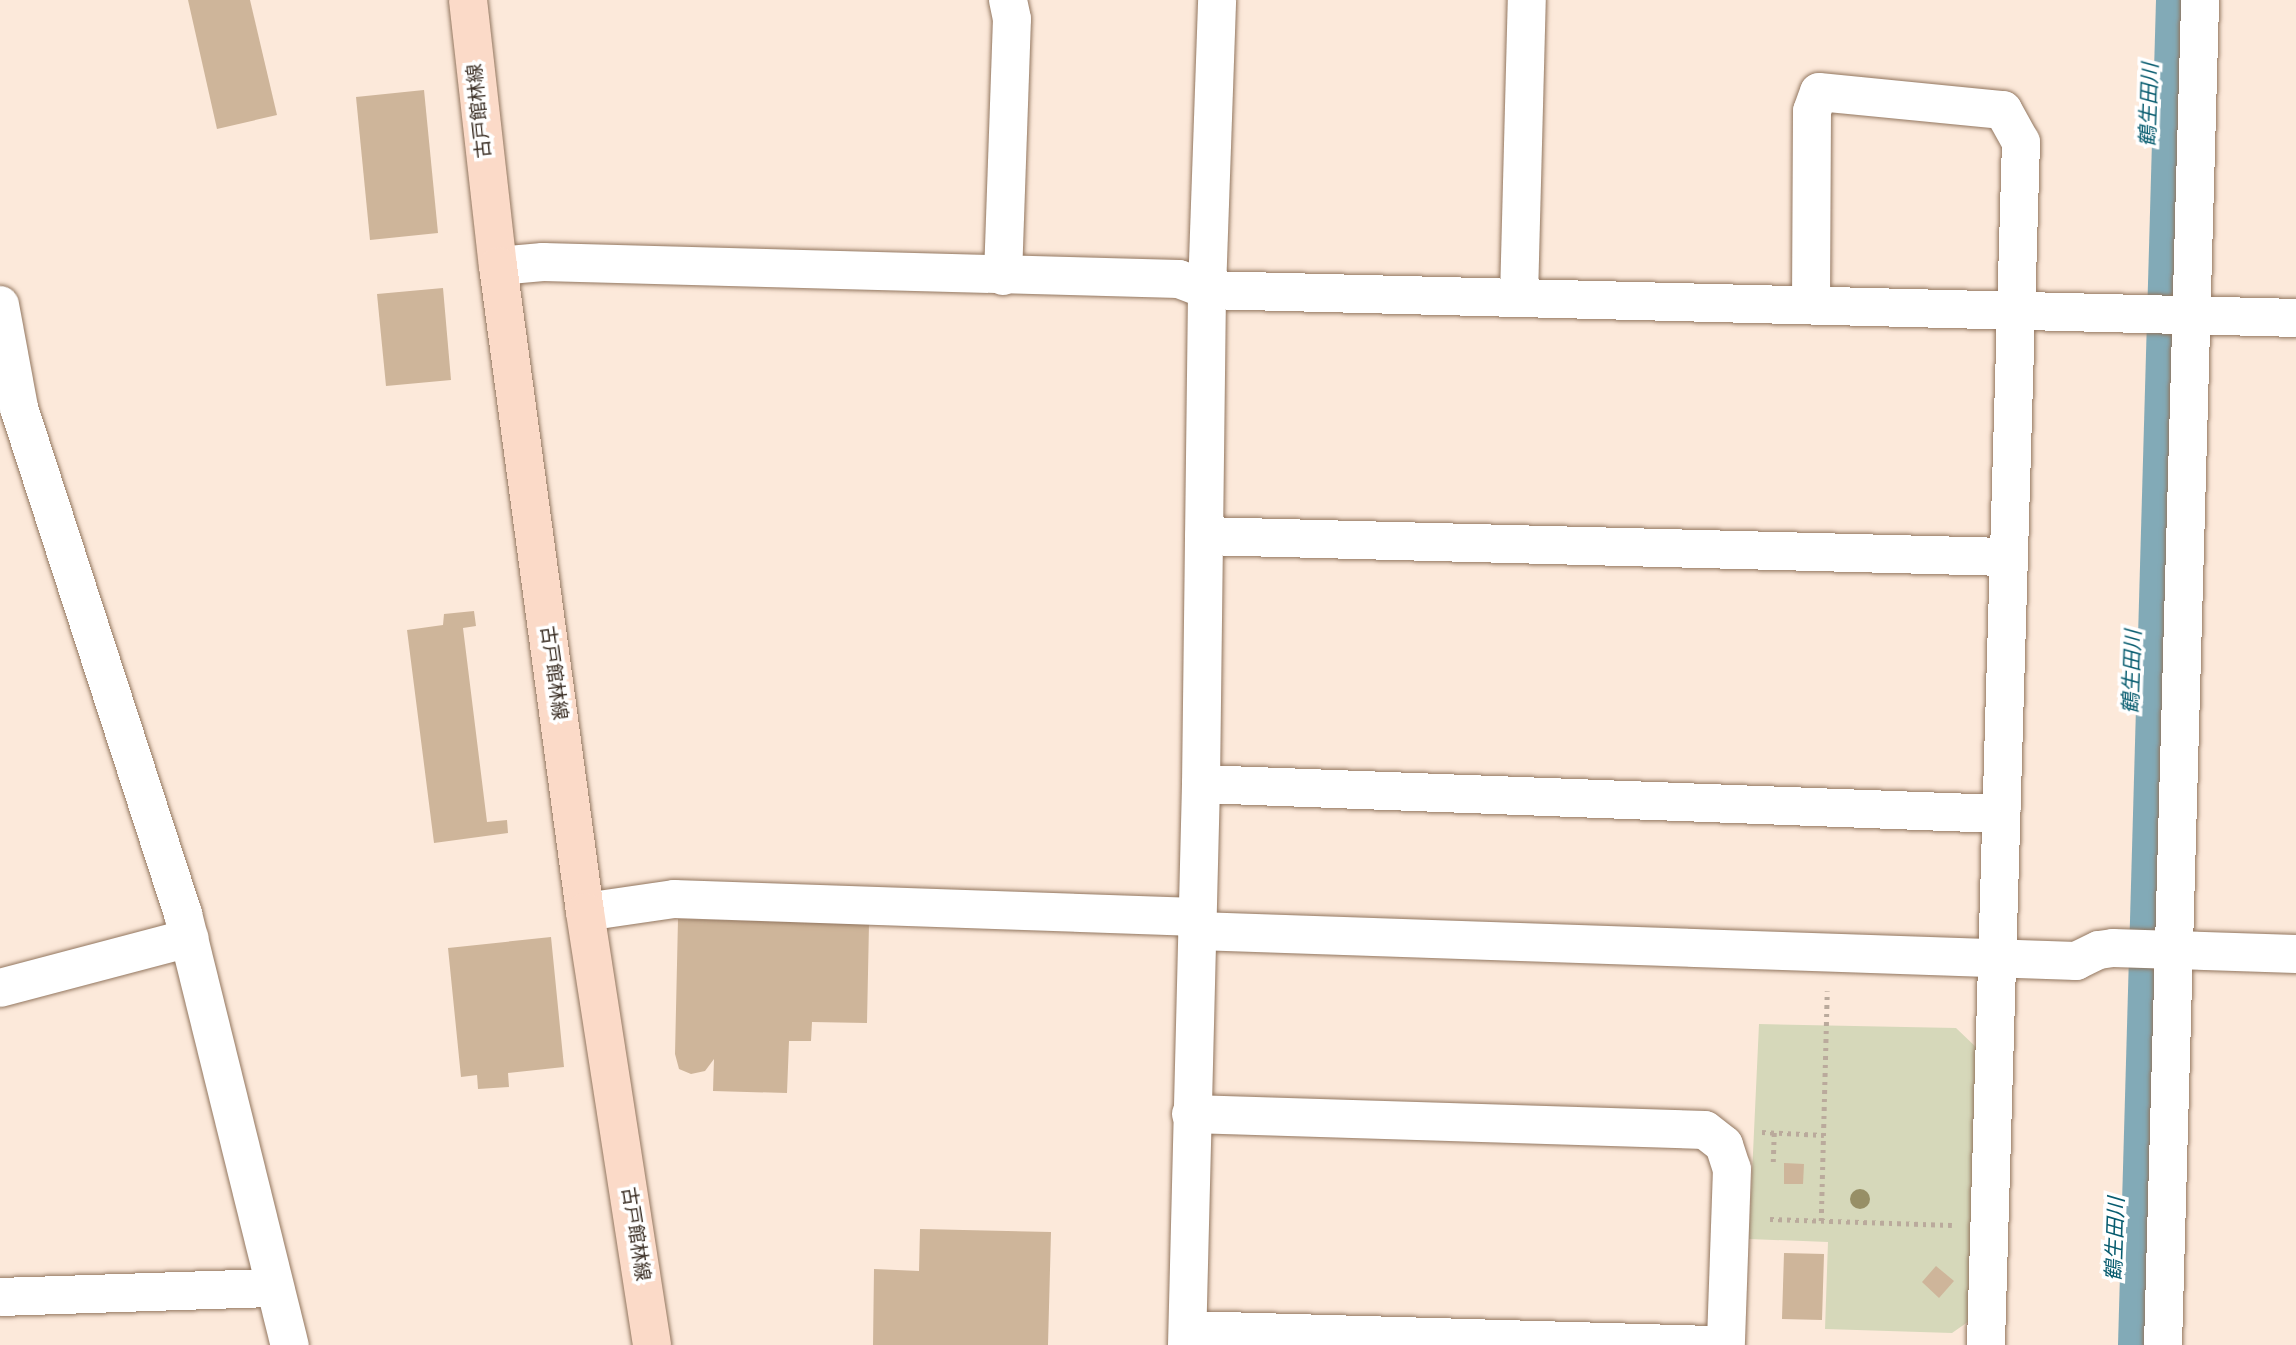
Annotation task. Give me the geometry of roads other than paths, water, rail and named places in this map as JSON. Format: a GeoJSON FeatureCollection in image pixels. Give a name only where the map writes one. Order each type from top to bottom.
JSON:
{"type":"FeatureCollection","features":[{"type":"Feature","properties":{"kind":"main road","name":"古戸館林線"},"geometry":{"type":"LineString","coordinates":[[468,0],[498,266],[585,912],[652,1345]]}},
{"type":"Feature","properties":{"kind":"street"},"geometry":{"type":"LineString","coordinates":[[1003,276],[1012,19],[1008,0]]}},
{"type":"Feature","properties":{"kind":"street"},"geometry":{"type":"LineString","coordinates":[[1217,0],[1207,290],[1201,784],[1187,1338],[1713,1345]]}},
{"type":"Feature","properties":{"kind":"street"},"geometry":{"type":"LineString","coordinates":[[1519,297],[1527,0]]}},
{"type":"Feature","properties":{"kind":"street"},"geometry":{"type":"LineString","coordinates":[[2163,1345],[2168,950],[2193,315],[2200,0]]}},
{"type":"Feature","properties":{"kind":"street"},"geometry":{"type":"LineString","coordinates":[[1811,304],[1812,111],[1819,92],[2003,110],[2021,142],[1986,1345]]}},
{"type":"Feature","properties":{"kind":"street"},"geometry":{"type":"LineString","coordinates":[[498,266],[543,262],[1179,279],[1207,290],[2296,318]]}},
{"type":"Feature","properties":{"kind":"street"},"geometry":{"type":"LineString","coordinates":[[0,305],[9,410],[189,937],[290,1345]]}},
{"type":"Feature","properties":{"kind":"street"},"geometry":{"type":"LineString","coordinates":[[1204,536],[2007,557]]}},
{"type":"Feature","properties":{"kind":"street"},"geometry":{"type":"LineString","coordinates":[[1201,784],[2001,814]]}},
{"type":"Feature","properties":{"kind":"street"},"geometry":{"type":"LineString","coordinates":[[585,912],[674,899],[2076,961],[2099,950],[2113,948],[2296,954]]}},
{"type":"Feature","properties":{"kind":"street"},"geometry":{"type":"LineString","coordinates":[[0,988],[189,937]]}},
{"type":"Feature","properties":{"kind":"street"},"geometry":{"type":"LineString","coordinates":[[1191,1114],[1705,1130],[1724,1145],[1732,1168],[1726,1345]]}},
{"type":"Feature","properties":{"kind":"street"},"geometry":{"type":"LineString","coordinates":[[0,1297],[274,1288]]}},
{"type":"Feature","properties":{"kind":"water"},"geometry":{"type":"Polygon","coordinates":[[[2156,0],[2184,0],[2146,1345],[2118,1345],[2156,0]]]}},
{"type":"Feature","properties":{"kind":"water label","name":"鶴生田川"},"geometry":{"type":"Point","coordinates":[2150,105]}},
{"type":"Feature","properties":{"kind":"water label","name":"鶴生田川"},"geometry":{"type":"Point","coordinates":[2133,672]}},
{"type":"Feature","properties":{"kind":"water label","name":"鶴生田川"},"geometry":{"type":"Point","coordinates":[2116,1239]}}]}
